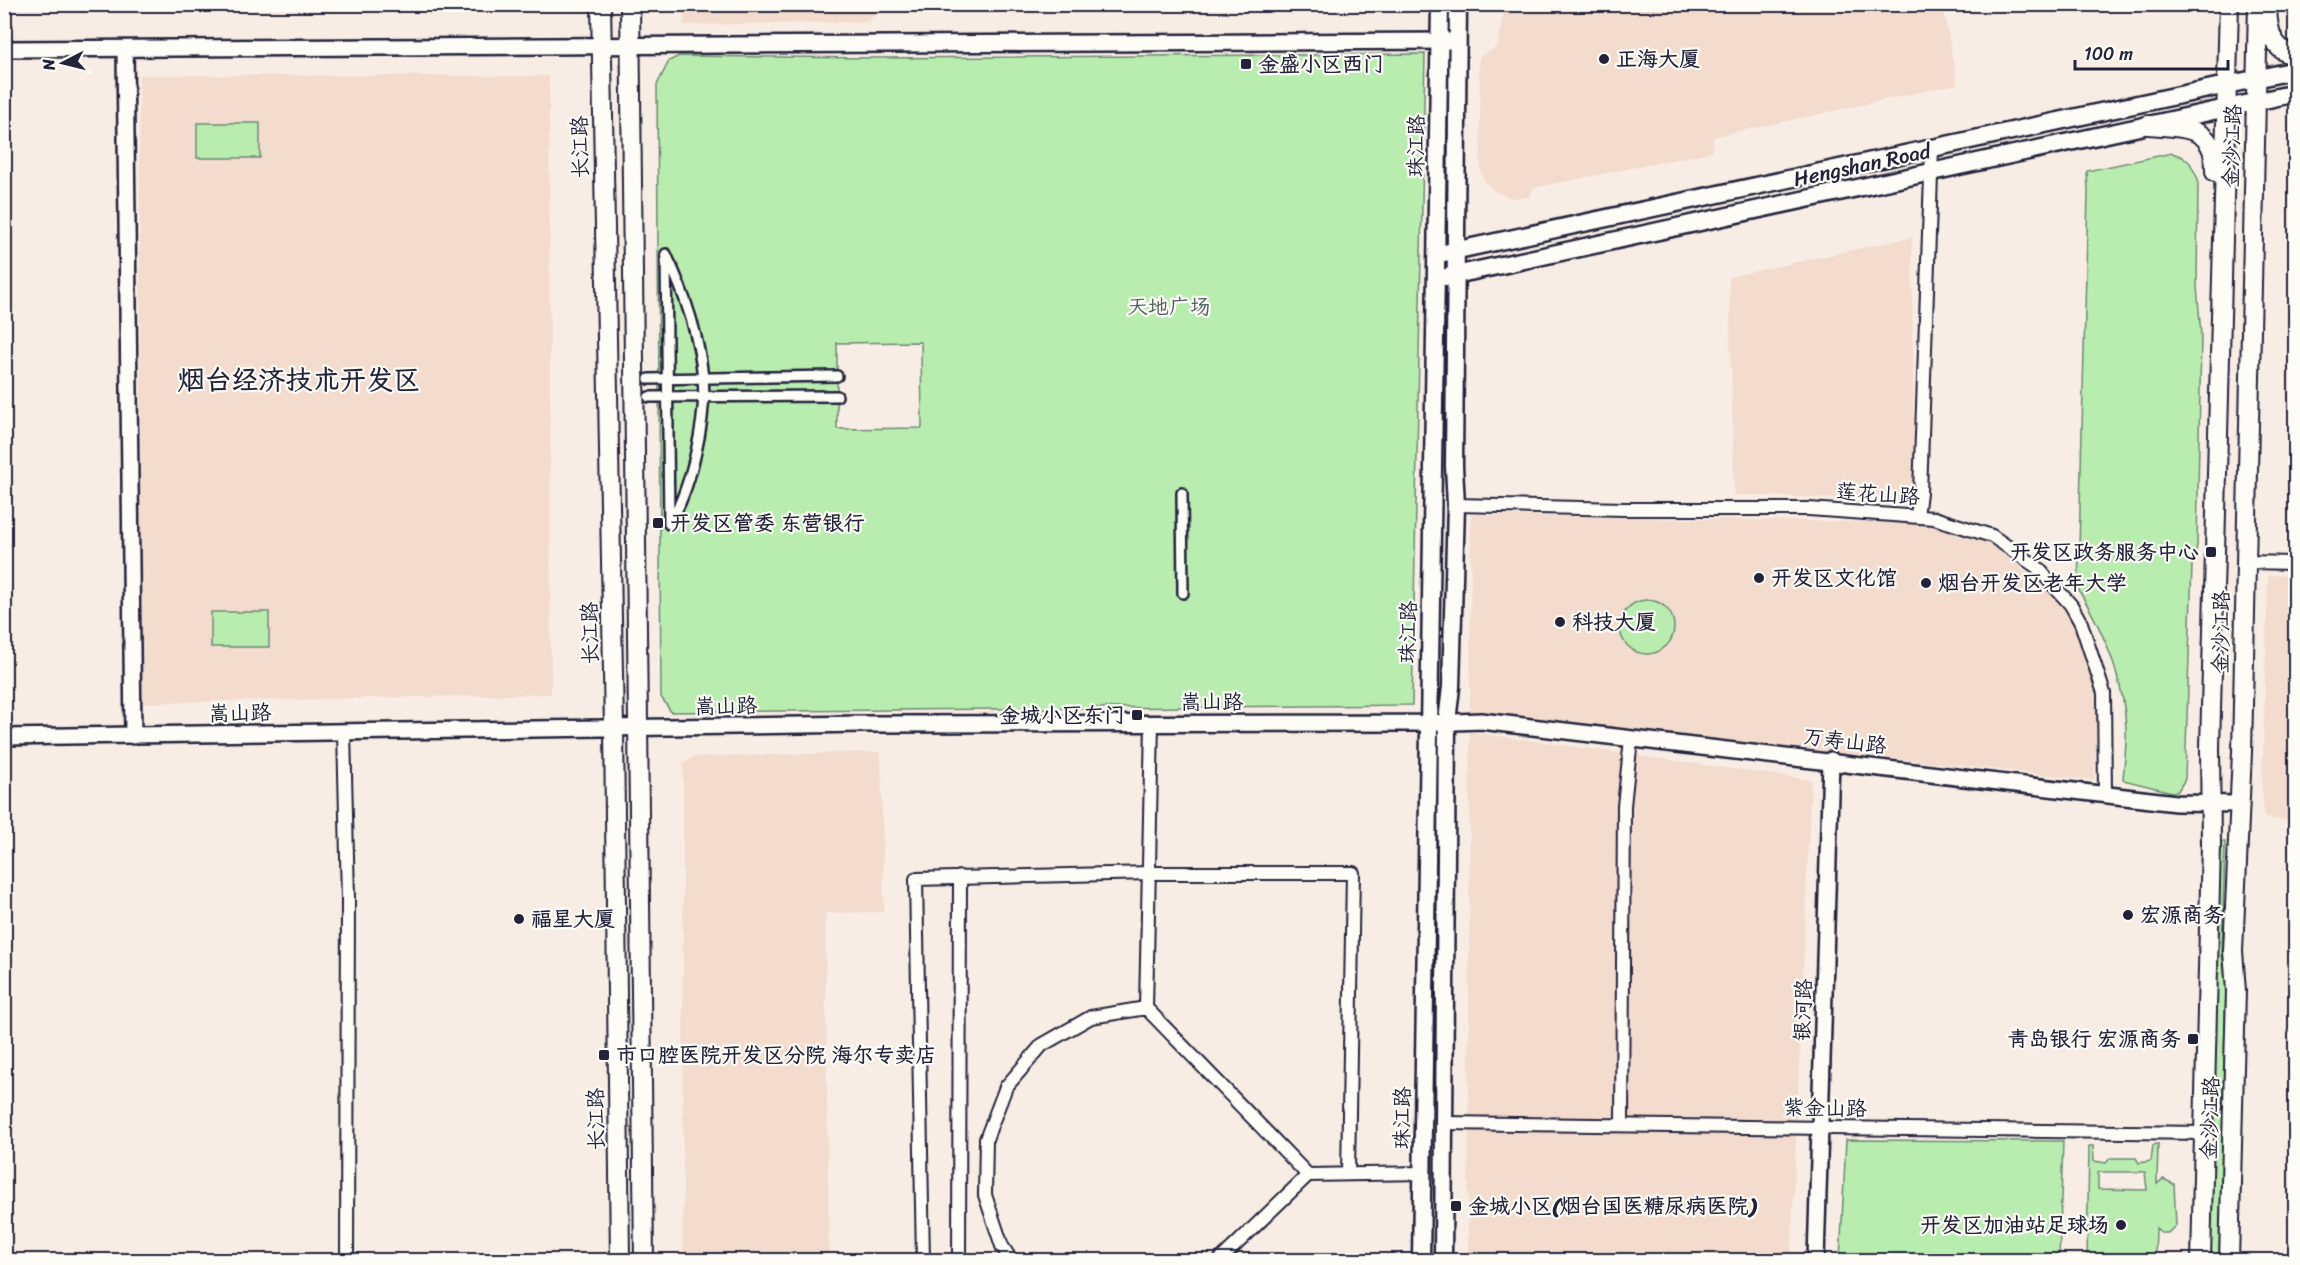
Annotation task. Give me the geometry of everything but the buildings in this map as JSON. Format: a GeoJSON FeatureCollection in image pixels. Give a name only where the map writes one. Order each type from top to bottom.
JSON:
{"type":"FeatureCollection","features":[{"type":"Feature","properties":{"kind":"main road","name":"长江路"},"geometry":{"type":"LineString","coordinates":[[601,4],[614,728],[620,1260]]}},
{"type":"Feature","properties":{"kind":"main road"},"geometry":{"type":"LineString","coordinates":[[630,4],[644,1260]]}},
{"type":"Feature","properties":{"kind":"main road","name":"珠江路"},"geometry":{"type":"LineString","coordinates":[[1421,1260],[1440,4]]}},
{"type":"Feature","properties":{"kind":"main road"},"geometry":{"type":"LineString","coordinates":[[1443,1260],[1447,722],[1451,687],[1456,505],[1454,466],[1458,4]]}},
{"type":"Feature","properties":{"kind":"main road","name":"金沙江路"},"geometry":{"type":"LineString","coordinates":[[2201,1260],[2211,804],[2210,748],[2229,4]]}},
{"type":"Feature","properties":{"kind":"main road","name":"金沙江路"},"geometry":{"type":"LineString","coordinates":[[2229,1260],[2258,4]]}},
{"type":"Feature","properties":{"kind":"main road"},"geometry":{"type":"LineString","coordinates":[[2266,4],[2272,40],[2281,51],[2295,56]]}},
{"type":"Feature","properties":{"kind":"main road","name":"Hengshan Road"},"geometry":{"type":"LineString","coordinates":[[1438,254],[2295,70]]}},
{"type":"Feature","properties":{"kind":"main road","name":"Hengshan Road"},"geometry":{"type":"LineString","coordinates":[[1437,279],[2295,93]]}},
{"type":"Feature","properties":{"kind":"main road"},"geometry":{"type":"LineString","coordinates":[[2148,125],[2194,130],[2207,139],[2213,150],[2214,284],[2222,335]]}},
{"type":"Feature","properties":{"kind":"street"},"geometry":{"type":"LineString","coordinates":[[4,49],[1457,41]]}},
{"type":"Feature","properties":{"kind":"street"},"geometry":{"type":"LineString","coordinates":[[125,49],[133,736]]}},
{"type":"Feature","properties":{"kind":"street"},"geometry":{"type":"LineString","coordinates":[[1917,516],[1920,494],[1932,147]]}},
{"type":"Feature","properties":{"kind":"street"},"geometry":{"type":"LineString","coordinates":[[666,254],[679,281],[703,378],[696,455],[679,509],[669,524],[666,254]]}},
{"type":"Feature","properties":{"kind":"street"},"geometry":{"type":"LineString","coordinates":[[649,379],[837,376]]}},
{"type":"Feature","properties":{"kind":"street"},"geometry":{"type":"LineString","coordinates":[[649,397],[837,396]]}},
{"type":"Feature","properties":{"kind":"street"},"geometry":{"type":"LineString","coordinates":[[1182,493],[1183,593]]}},
{"type":"Feature","properties":{"kind":"street","name":"莲花山路"},"geometry":{"type":"LineString","coordinates":[[1456,505],[1624,509],[1809,508],[1917,516],[1958,525],[1992,536],[2037,567],[2071,605],[2093,653],[2104,693],[2105,794]]}},
{"type":"Feature","properties":{"kind":"street"},"geometry":{"type":"LineString","coordinates":[[2245,562],[2295,563]]}},
{"type":"Feature","properties":{"kind":"street","name":"万寿山路"},"geometry":{"type":"LineString","coordinates":[[1447,722],[1481,721],[1831,760],[2105,794],[2211,804],[2238,804]]}},
{"type":"Feature","properties":{"kind":"street","name":"嵩山路"},"geometry":{"type":"LineString","coordinates":[[4,737],[614,728],[1447,722]]}},
{"type":"Feature","properties":{"kind":"street"},"geometry":{"type":"LineString","coordinates":[[1152,723],[1146,1008],[1308,1175]]}},
{"type":"Feature","properties":{"kind":"street"},"geometry":{"type":"LineString","coordinates":[[344,732],[348,898],[347,1260]]}},
{"type":"Feature","properties":{"kind":"street"},"geometry":{"type":"LineString","coordinates":[[1622,1125],[1624,806],[1631,739]]}},
{"type":"Feature","properties":{"kind":"street","name":"银河路"},"geometry":{"type":"LineString","coordinates":[[1816,1260],[1831,760]]}},
{"type":"Feature","properties":{"kind":"street"},"geometry":{"type":"LineString","coordinates":[[923,1260],[916,879],[1150,873],[1353,873],[1348,1174]]}},
{"type":"Feature","properties":{"kind":"street"},"geometry":{"type":"LineString","coordinates":[[959,1260],[960,877]]}},
{"type":"Feature","properties":{"kind":"street"},"geometry":{"type":"LineString","coordinates":[[1011,1260],[1002,1246],[985,1195],[986,1139],[1006,1087],[1042,1045],[1052,1039],[1091,1017],[1146,1008]]}},
{"type":"Feature","properties":{"kind":"street","name":"紫金山路"},"geometry":{"type":"LineString","coordinates":[[1445,1123],[1821,1126],[2204,1133]]}},
{"type":"Feature","properties":{"kind":"street"},"geometry":{"type":"LineString","coordinates":[[1220,1260],[1308,1175],[1424,1173]]}},
{"type":"Feature","properties":{"kind":"shaded area"},"geometry":{"type":"Polygon","coordinates":[[[887,4],[867,22],[684,25],[684,5],[887,4]]]}},
{"type":"Feature","properties":{"kind":"shaded area"},"geometry":{"type":"Polygon","coordinates":[[[1507,5],[1943,5],[1957,84],[1713,137],[1712,151],[1533,188],[1530,197],[1512,198],[1496,192],[1485,182],[1481,172],[1479,57],[1497,47],[1507,5]]]}},
{"type":"Feature","properties":{"kind":"shaded area"},"geometry":{"type":"Polygon","coordinates":[[[139,75],[549,76],[551,694],[142,703],[139,75]]]}},
{"type":"Feature","properties":{"kind":"shaded area"},"geometry":{"type":"Polygon","coordinates":[[[1912,237],[1914,492],[1907,501],[1734,495],[1729,277],[1912,237]]]}},
{"type":"Feature","properties":{"kind":"shaded area"},"geometry":{"type":"Polygon","coordinates":[[[1471,515],[1927,523],[1992,545],[2045,587],[2081,631],[2098,701],[2094,780],[1470,713],[1471,515]]]}},
{"type":"Feature","properties":{"kind":"shaded area"},"geometry":{"type":"Polygon","coordinates":[[[2268,575],[2295,576],[2295,821],[2265,818],[2262,791],[2268,575]]]}},
{"type":"Feature","properties":{"kind":"shaded area"},"geometry":{"type":"Polygon","coordinates":[[[1470,732],[1811,780],[1791,1260],[1468,1260],[1470,732]]]}},
{"type":"Feature","properties":{"kind":"shaded area"},"geometry":{"type":"Polygon","coordinates":[[[881,752],[884,912],[825,913],[829,1260],[683,1260],[683,763],[694,757],[881,752]]]}},
{"type":"Feature","properties":{"kind":"shaded area"},"geometry":{"type":"Polygon","coordinates":[[[2295,1064],[2296,1223],[2291,1223],[2295,1064]]]}},
{"type":"Feature","properties":{"kind":"green space","name":"天地广场"},"geometry":{"type":"Polygon","coordinates":[[[1425,54],[1412,705],[671,712],[661,697],[657,85],[669,61],[679,56],[870,58],[1425,54]],[[921,342],[837,343],[837,429],[922,428],[921,342]]]}},
{"type":"Feature","properties":{"kind":"green space"},"geometry":{"type":"Polygon","coordinates":[[[197,123],[260,123],[260,158],[197,158],[197,123]]]}},
{"type":"Feature","properties":{"kind":"green space"},"geometry":{"type":"Polygon","coordinates":[[[2172,153],[2183,157],[2190,163],[2198,179],[2197,286],[2201,335],[2197,546],[2192,564],[2185,779],[2178,791],[2172,792],[2123,780],[2126,734],[2117,673],[2104,638],[2078,589],[2087,171],[2172,153]]]}},
{"type":"Feature","properties":{"kind":"green space"},"geometry":{"type":"Polygon","coordinates":[[[1642,600],[1652,600],[1662,604],[1670,612],[1674,627],[1670,642],[1662,650],[1652,654],[1642,654],[1632,650],[1624,642],[1620,632],[1620,622],[1624,612],[1632,604],[1642,600]]]}},
{"type":"Feature","properties":{"kind":"green space"},"geometry":{"type":"Polygon","coordinates":[[[211,612],[269,612],[269,647],[211,647],[211,612]]]}},
{"type":"Feature","properties":{"kind":"green space"},"geometry":{"type":"Polygon","coordinates":[[[2219,842],[2225,842],[2222,952],[2226,988],[2223,1102],[2213,1102],[2219,842]]]}},
{"type":"Feature","properties":{"kind":"green space"},"geometry":{"type":"Polygon","coordinates":[[[2213,1110],[2223,1110],[2219,1260],[2211,1260],[2208,1231],[2213,1110]]]}},
{"type":"Feature","properties":{"kind":"green space"},"geometry":{"type":"Polygon","coordinates":[[[1846,1140],[2063,1141],[2059,1260],[1840,1260],[1846,1140]]]}},
{"type":"Feature","properties":{"kind":"green space"},"geometry":{"type":"Polygon","coordinates":[[[2158,1144],[2157,1184],[2163,1179],[2174,1184],[2176,1225],[2168,1233],[2162,1233],[2156,1228],[2155,1260],[2087,1260],[2089,1146],[2093,1146],[2094,1161],[2106,1163],[2110,1158],[2136,1158],[2139,1163],[2151,1161],[2153,1145],[2158,1144]],[[2145,1172],[2098,1173],[2098,1189],[2147,1190],[2145,1172]]]}},
{"type":"Feature","properties":{"kind":"place","name":"正海大厦"},"geometry":{"type":"Point","coordinates":[1604,59]}},
{"type":"Feature","properties":{"kind":"place","name":"金盛小区西门"},"geometry":{"type":"Point","coordinates":[1246,64]}},
{"type":"Feature","properties":{"kind":"place","name":"开发区管委 东营银行"},"geometry":{"type":"Point","coordinates":[658,523]}},
{"type":"Feature","properties":{"kind":"place","name":"开发区政务服务中心"},"geometry":{"type":"Point","coordinates":[2211,552]}},
{"type":"Feature","properties":{"kind":"place","name":"开发区文化馆"},"geometry":{"type":"Point","coordinates":[1759,578]}},
{"type":"Feature","properties":{"kind":"place","name":"烟台开发区老年大学"},"geometry":{"type":"Point","coordinates":[1926,583]}},
{"type":"Feature","properties":{"kind":"place","name":"科技大厦"},"geometry":{"type":"Point","coordinates":[1560,622]}},
{"type":"Feature","properties":{"kind":"place","name":"金城小区东门"},"geometry":{"type":"Point","coordinates":[1137,715]}},
{"type":"Feature","properties":{"kind":"place","name":"宏源商务"},"geometry":{"type":"Point","coordinates":[2128,915]}},
{"type":"Feature","properties":{"kind":"place","name":"福星大厦"},"geometry":{"type":"Point","coordinates":[519,919]}},
{"type":"Feature","properties":{"kind":"place","name":"青岛银行 宏源商务"},"geometry":{"type":"Point","coordinates":[2193,1039]}},
{"type":"Feature","properties":{"kind":"place","name":"市口腔医院开发区分院 海尔专卖店"},"geometry":{"type":"Point","coordinates":[604,1055]}},
{"type":"Feature","properties":{"kind":"place","name":"金城小区(烟台国医糖尿病医院)"},"geometry":{"type":"Point","coordinates":[1456,1206]}},
{"type":"Feature","properties":{"kind":"place","name":"开发区加油站足球场"},"geometry":{"type":"Point","coordinates":[2121,1225]}},
{"type":"Feature","properties":{"kind":"district","name":"烟台经济技术开发区"},"geometry":{"type":"Point","coordinates":[299,380]}}]}
